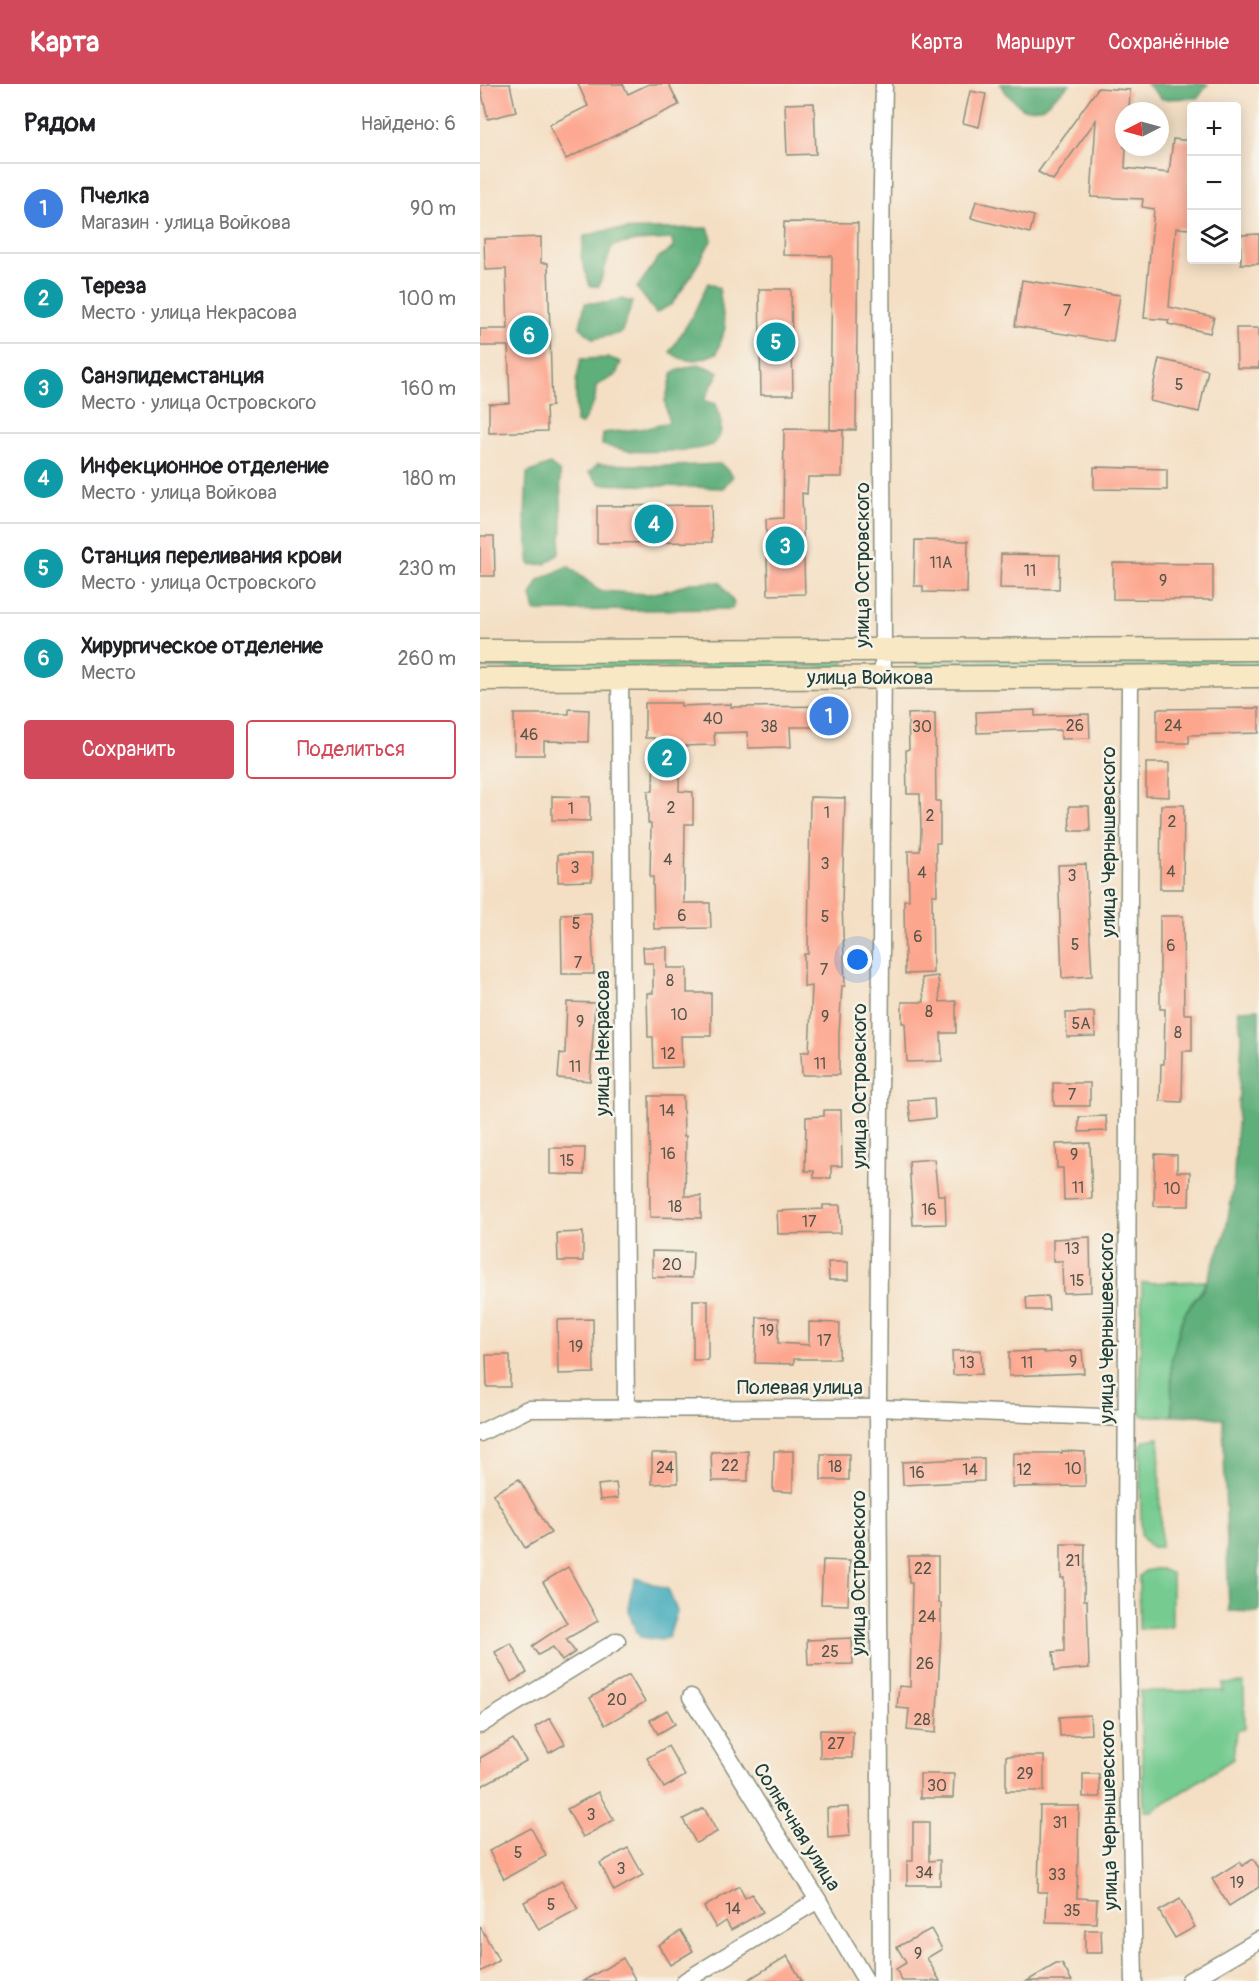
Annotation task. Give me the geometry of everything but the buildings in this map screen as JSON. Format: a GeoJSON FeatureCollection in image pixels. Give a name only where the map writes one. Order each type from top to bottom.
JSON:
{"type":"FeatureCollection","features":[{"type":"Feature","properties":{"kind":"main road","name":"улица Войкова"},"geometry":{"type":"LineString","coordinates":[[480,651],[883,648],[1259,649]]}},
{"type":"Feature","properties":{"kind":"main road","name":"улица Войкова"},"geometry":{"type":"LineString","coordinates":[[480,679],[1259,676]]}},
{"type":"Feature","properties":{"kind":"street","name":"улица Островского"},"geometry":{"type":"LineString","coordinates":[[881,1981],[878,1408],[883,677],[881,234],[884,84]]}},
{"type":"Feature","properties":{"kind":"street","name":"улица Чернышевского"},"geometry":{"type":"LineString","coordinates":[[1130,676],[1126,1592],[1134,1981]]}},
{"type":"Feature","properties":{"kind":"street","name":"улица Некрасова"},"geometry":{"type":"LineString","coordinates":[[620,678],[626,1408]]}},
{"type":"Feature","properties":{"kind":"street","name":"Полевая улица"},"geometry":{"type":"LineString","coordinates":[[480,1433],[528,1409],[878,1408],[1126,1418]]}},
{"type":"Feature","properties":{"kind":"street"},"geometry":{"type":"LineString","coordinates":[[480,1725],[617,1641]]}},
{"type":"Feature","properties":{"kind":"street","name":"Солнечная улица"},"geometry":{"type":"LineString","coordinates":[[691,1697],[866,1981]]}},
{"type":"Feature","properties":{"kind":"street"},"geometry":{"type":"LineString","coordinates":[[685,1981],[818,1900]]}},
{"type":"Feature","properties":{"kind":"street"},"geometry":{"type":"LineString","coordinates":[[1189,1981],[1259,1940]]}},
{"type":"Feature","properties":{"kind":"green space"},"geometry":{"type":"Polygon","coordinates":[[[1000,84],[1070,84],[1042,108],[1023,109],[1000,84]]]}},
{"type":"Feature","properties":{"kind":"green space"},"geometry":{"type":"Polygon","coordinates":[[[1147,84],[1208,84],[1198,98],[1162,99],[1147,84]]]}},
{"type":"Feature","properties":{"kind":"green space"},"geometry":{"type":"Polygon","coordinates":[[[708,228],[712,239],[690,278],[672,304],[656,313],[637,288],[659,257],[673,248],[672,239],[636,241],[612,246],[599,286],[590,286],[581,257],[584,236],[609,230],[708,228]]]}},
{"type":"Feature","properties":{"kind":"green space"},"geometry":{"type":"Polygon","coordinates":[[[708,283],[719,288],[725,328],[717,353],[698,360],[681,359],[670,352],[692,317],[708,283]]]}},
{"type":"Feature","properties":{"kind":"green space"},"geometry":{"type":"Polygon","coordinates":[[[621,299],[633,302],[621,333],[593,339],[580,327],[585,303],[606,303],[621,299]]]}},
{"type":"Feature","properties":{"kind":"green space"},"geometry":{"type":"Polygon","coordinates":[[[610,358],[621,362],[616,375],[596,386],[595,400],[582,424],[576,423],[576,382],[581,359],[610,358]]]}},
{"type":"Feature","properties":{"kind":"green space"},"geometry":{"type":"Polygon","coordinates":[[[698,364],[719,372],[704,400],[716,404],[720,420],[720,436],[713,444],[698,449],[647,451],[629,451],[602,445],[603,433],[669,423],[665,401],[673,372],[698,364]]]}},
{"type":"Feature","properties":{"kind":"green space"},"geometry":{"type":"Polygon","coordinates":[[[550,464],[560,472],[562,531],[559,554],[545,564],[530,565],[525,518],[527,473],[550,464]]]}},
{"type":"Feature","properties":{"kind":"green space"},"geometry":{"type":"Polygon","coordinates":[[[598,464],[675,466],[721,464],[733,476],[723,488],[600,484],[589,472],[598,464]]]}},
{"type":"Feature","properties":{"kind":"green space"},"geometry":{"type":"Polygon","coordinates":[[[568,566],[600,591],[648,594],[690,583],[720,582],[734,603],[732,609],[535,611],[531,595],[539,580],[568,566]]]}},
{"type":"Feature","properties":{"kind":"green space"},"geometry":{"type":"Polygon","coordinates":[[[1259,658],[1259,667],[921,668],[917,666],[917,660],[1259,658]]]}},
{"type":"Feature","properties":{"kind":"green space"},"geometry":{"type":"Polygon","coordinates":[[[480,660],[844,660],[844,665],[841,667],[480,668],[480,660]]]}},
{"type":"Feature","properties":{"kind":"green space"},"geometry":{"type":"Polygon","coordinates":[[[1259,1009],[1258,1612],[1229,1611],[1223,1419],[1199,1415],[1172,1416],[1171,1361],[1184,1314],[1203,1290],[1225,1234],[1233,1190],[1242,1040],[1238,1010],[1259,1009]]]}},
{"type":"Feature","properties":{"kind":"green space"},"geometry":{"type":"Polygon","coordinates":[[[1206,1281],[1185,1312],[1179,1330],[1173,1366],[1172,1416],[1143,1416],[1139,1410],[1142,1283],[1206,1281]]]}},
{"type":"Feature","properties":{"kind":"green space"},"geometry":{"type":"Polygon","coordinates":[[[1159,1438],[1161,1547],[1151,1547],[1141,1536],[1140,1447],[1144,1441],[1159,1438]]]}},
{"type":"Feature","properties":{"kind":"green space"},"geometry":{"type":"Polygon","coordinates":[[[1155,1569],[1172,1574],[1172,1627],[1139,1629],[1139,1577],[1145,1571],[1155,1569]]]}},
{"type":"Feature","properties":{"kind":"green space"},"geometry":{"type":"Polygon","coordinates":[[[1244,1683],[1245,1729],[1236,1731],[1233,1759],[1152,1811],[1144,1811],[1140,1691],[1223,1691],[1223,1684],[1244,1683]]]}},
{"type":"Feature","properties":{"kind":"water"},"geometry":{"type":"Polygon","coordinates":[[[636,1578],[668,1589],[677,1611],[669,1637],[661,1640],[640,1637],[635,1629],[630,1615],[629,1601],[636,1578]]]}},
{"type":"Feature","properties":{"kind":"place","name":"Хирургическое отделение"},"geometry":{"type":"Point","coordinates":[529,335]}},
{"type":"Feature","properties":{"kind":"place","name":"Станция переливания крови"},"geometry":{"type":"Point","coordinates":[776,342]}},
{"type":"Feature","properties":{"kind":"place","name":"Инфекционное отделение"},"geometry":{"type":"Point","coordinates":[654,524]}},
{"type":"Feature","properties":{"kind":"place","name":"Cанэпидемстанция"},"geometry":{"type":"Point","coordinates":[785,546]}},
{"type":"Feature","properties":{"kind":"place","name":"Пчелка"},"geometry":{"type":"Point","coordinates":[829,716]}},
{"type":"Feature","properties":{"kind":"place","name":"Тереза"},"geometry":{"type":"Point","coordinates":[667,758]}}]}
